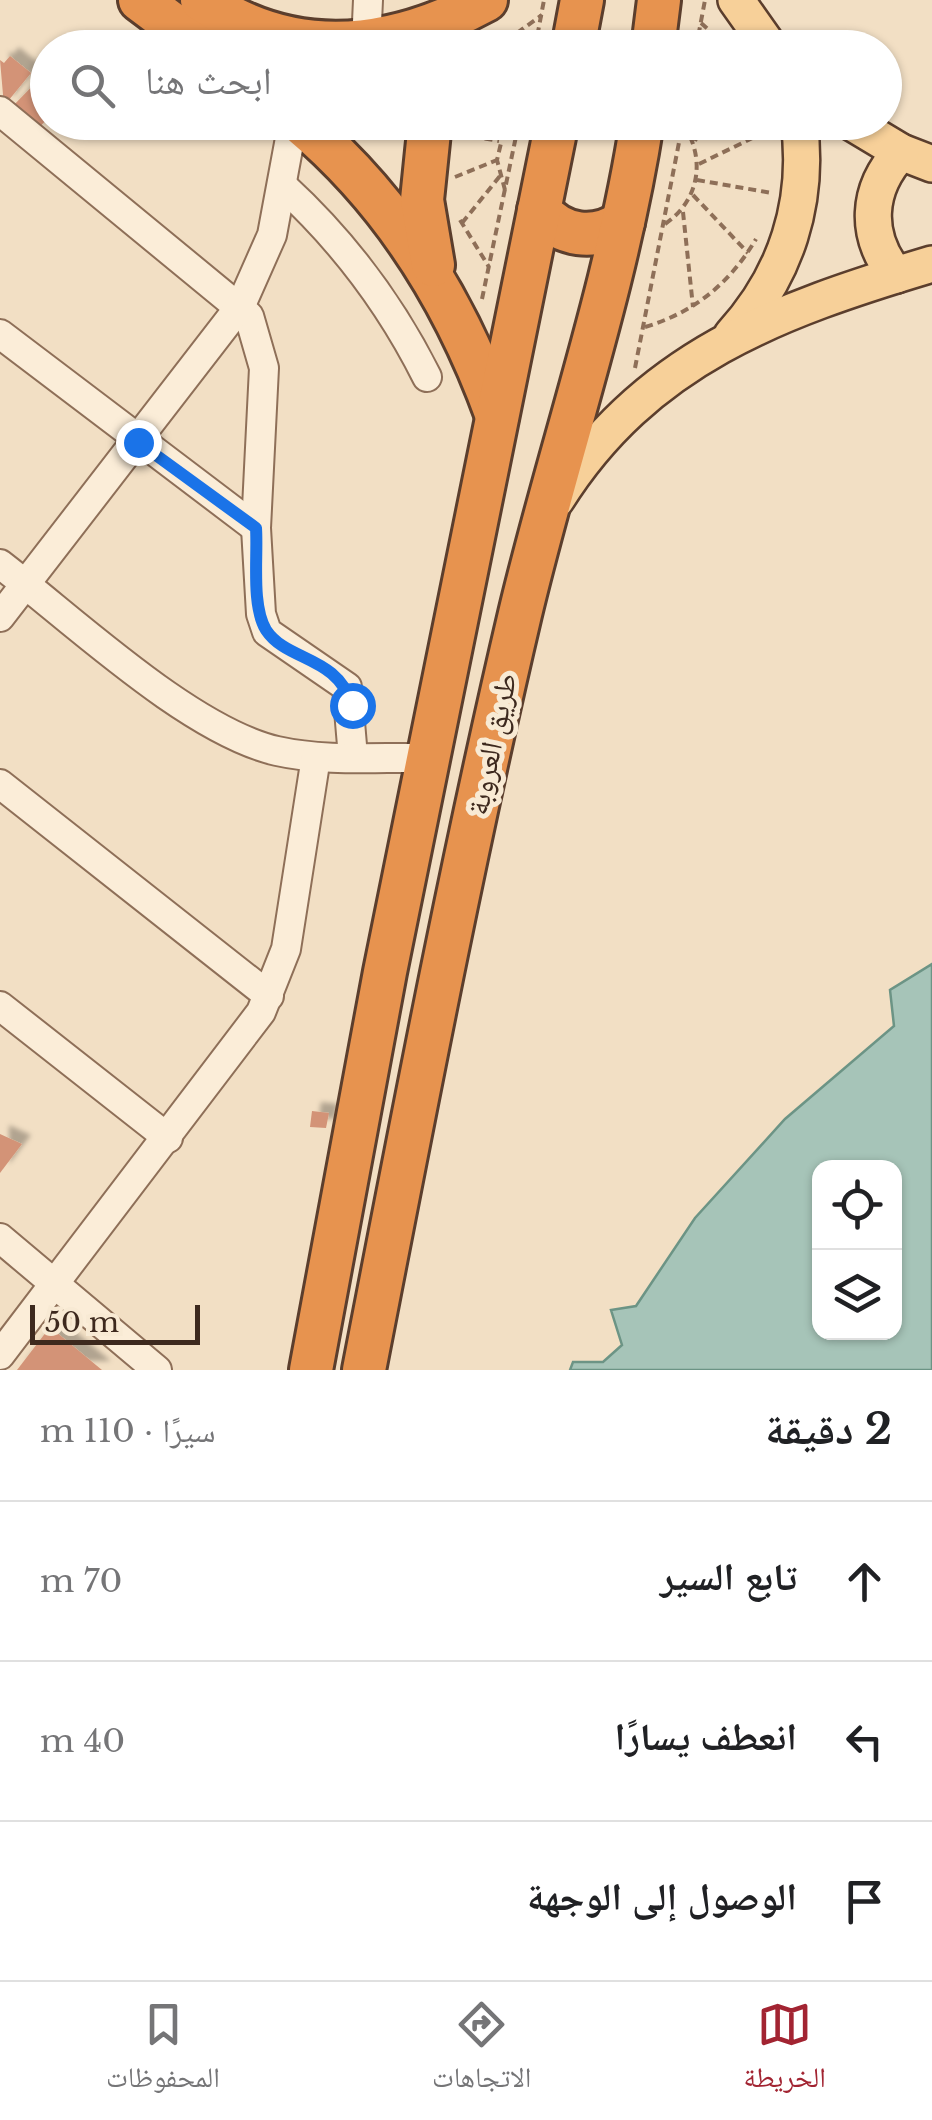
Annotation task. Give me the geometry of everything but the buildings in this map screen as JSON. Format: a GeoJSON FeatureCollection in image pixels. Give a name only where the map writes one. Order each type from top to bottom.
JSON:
{"type":"FeatureCollection","features":[{"type":"Feature","properties":{"kind":"highway"},"geometry":{"type":"LineString","coordinates":[[140,0],[218,16],[261,30]]}},
{"type":"Feature","properties":{"kind":"highway"},"geometry":{"type":"LineString","coordinates":[[423,30],[490,0],[489,30]]}},
{"type":"Feature","properties":{"kind":"highway"},"geometry":{"type":"LineString","coordinates":[[576,30],[582,0]]}},
{"type":"Feature","properties":{"kind":"highway"},"geometry":{"type":"LineString","coordinates":[[655,30],[659,0]]}},
{"type":"Feature","properties":{"kind":"highway"},"geometry":{"type":"LineString","coordinates":[[327,140],[375,196],[439,284]]}},
{"type":"Feature","properties":{"kind":"highway"},"geometry":{"type":"LineString","coordinates":[[437,140],[422,200],[439,284],[497,416]]}},
{"type":"Feature","properties":{"kind":"highway","name":"طريق العروبة"},"geometry":{"type":"LineString","coordinates":[[311,1370],[497,416],[522,200],[549,140]]}},
{"type":"Feature","properties":{"kind":"highway","name":"طريق العروبة"},"geometry":{"type":"LineString","coordinates":[[364,1370],[496,721],[550,510],[643,224],[665,140]]}},
{"type":"Feature","properties":{"kind":"highway"},"geometry":{"type":"LineString","coordinates":[[522,200],[556,226],[579,234],[643,224]]}},
{"type":"Feature","properties":{"kind":"main road"},"geometry":{"type":"LineString","coordinates":[[736,0],[757,30]]}},
{"type":"Feature","properties":{"kind":"main road"},"geometry":{"type":"LineString","coordinates":[[728,339],[763,296],[787,248],[800,195],[781,140]]}},
{"type":"Feature","properties":{"kind":"main road"},"geometry":{"type":"LineString","coordinates":[[884,140],[916,158],[878,186],[872,213],[880,253],[896,275]]}},
{"type":"Feature","properties":{"kind":"main road"},"geometry":{"type":"LineString","coordinates":[[550,510],[597,442],[626,411],[680,368],[728,339],[932,264]]}},
{"type":"Feature","properties":{"kind":"street"},"geometry":{"type":"LineString","coordinates":[[367,30],[368,0]]}},
{"type":"Feature","properties":{"kind":"street"},"geometry":{"type":"LineString","coordinates":[[0,111],[30,135]]}},
{"type":"Feature","properties":{"kind":"street"},"geometry":{"type":"LineString","coordinates":[[36,140],[242,305],[255,328],[264,368],[256,528],[261,614],[267,632],[347,687],[352,705],[353,757]]}},
{"type":"Feature","properties":{"kind":"street"},"geometry":{"type":"LineString","coordinates":[[0,617],[242,305],[264,259],[283,186],[310,140]]}},
{"type":"Feature","properties":{"kind":"street"},"geometry":{"type":"LineString","coordinates":[[283,186],[364,272],[426,377]]}},
{"type":"Feature","properties":{"kind":"street"},"geometry":{"type":"LineString","coordinates":[[0,334],[256,528]]}},
{"type":"Feature","properties":{"kind":"street"},"geometry":{"type":"LineString","coordinates":[[0,564],[219,730],[276,751],[316,757],[429,758]]}},
{"type":"Feature","properties":{"kind":"street"},"geometry":{"type":"LineString","coordinates":[[0,1355],[242,1042],[269,996],[292,924],[316,757]]}},
{"type":"Feature","properties":{"kind":"street"},"geometry":{"type":"LineString","coordinates":[[0,784],[269,996]]}},
{"type":"Feature","properties":{"kind":"street"},"geometry":{"type":"LineString","coordinates":[[0,1006],[168,1138]]}},
{"type":"Feature","properties":{"kind":"street"},"geometry":{"type":"LineString","coordinates":[[0,1238],[157,1370]]}},
{"type":"Feature","properties":{"kind":"path"},"geometry":{"type":"LineString","coordinates":[[539,30],[544,0]]}},
{"type":"Feature","properties":{"kind":"path"},"geometry":{"type":"LineString","coordinates":[[700,30],[704,0]]}},
{"type":"Feature","properties":{"kind":"path"},"geometry":{"type":"LineString","coordinates":[[517,30],[542,16]]}},
{"type":"Feature","properties":{"kind":"path"},"geometry":{"type":"LineString","coordinates":[[701,23],[709,30]]}},
{"type":"Feature","properties":{"kind":"path"},"geometry":{"type":"LineString","coordinates":[[491,140],[499,142],[500,176],[522,200]]}},
{"type":"Feature","properties":{"kind":"path"},"geometry":{"type":"LineString","coordinates":[[482,300],[489,267],[522,200],[520,140]]}},
{"type":"Feature","properties":{"kind":"path"},"geometry":{"type":"LineString","coordinates":[[626,411],[644,327],[643,224],[665,140]]}},
{"type":"Feature","properties":{"kind":"path"},"geometry":{"type":"LineString","coordinates":[[689,140],[694,144]]}},
{"type":"Feature","properties":{"kind":"path"},"geometry":{"type":"LineString","coordinates":[[643,224],[682,209],[692,194],[698,165],[696,140]]}},
{"type":"Feature","properties":{"kind":"path"},"geometry":{"type":"LineString","coordinates":[[698,165],[755,140]]}},
{"type":"Feature","properties":{"kind":"path"},"geometry":{"type":"LineString","coordinates":[[448,164],[449,180],[497,160]]}},
{"type":"Feature","properties":{"kind":"path"},"geometry":{"type":"LineString","coordinates":[[461,224],[500,176]]}},
{"type":"Feature","properties":{"kind":"path"},"geometry":{"type":"LineString","coordinates":[[768,209],[774,177]]}},
{"type":"Feature","properties":{"kind":"path"},"geometry":{"type":"LineString","coordinates":[[696,180],[772,193]]}},
{"type":"Feature","properties":{"kind":"path"},"geometry":{"type":"LineString","coordinates":[[692,194],[748,253]]}},
{"type":"Feature","properties":{"kind":"path"},"geometry":{"type":"LineString","coordinates":[[682,209],[693,307]]}},
{"type":"Feature","properties":{"kind":"path"},"geometry":{"type":"LineString","coordinates":[[456,210],[489,267]]}},
{"type":"Feature","properties":{"kind":"path"},"geometry":{"type":"LineString","coordinates":[[644,327],[693,307],[718,288],[748,253],[762,224]]}},
{"type":"Feature","properties":{"kind":"shaded area"},"geometry":{"type":"Polygon","coordinates":[[[932,964],[932,1370],[570,1370],[573,1362],[603,1362],[622,1345],[611,1310],[636,1306],[695,1218],[785,1119],[894,1026],[890,990],[932,964]]]}},
{"type":"Feature","properties":{"kind":"route"},"geometry":{"type":"LineString","coordinates":[[138,442],[256,528],[261,614],[267,632],[336,676],[347,687],[352,705]]}}]}
